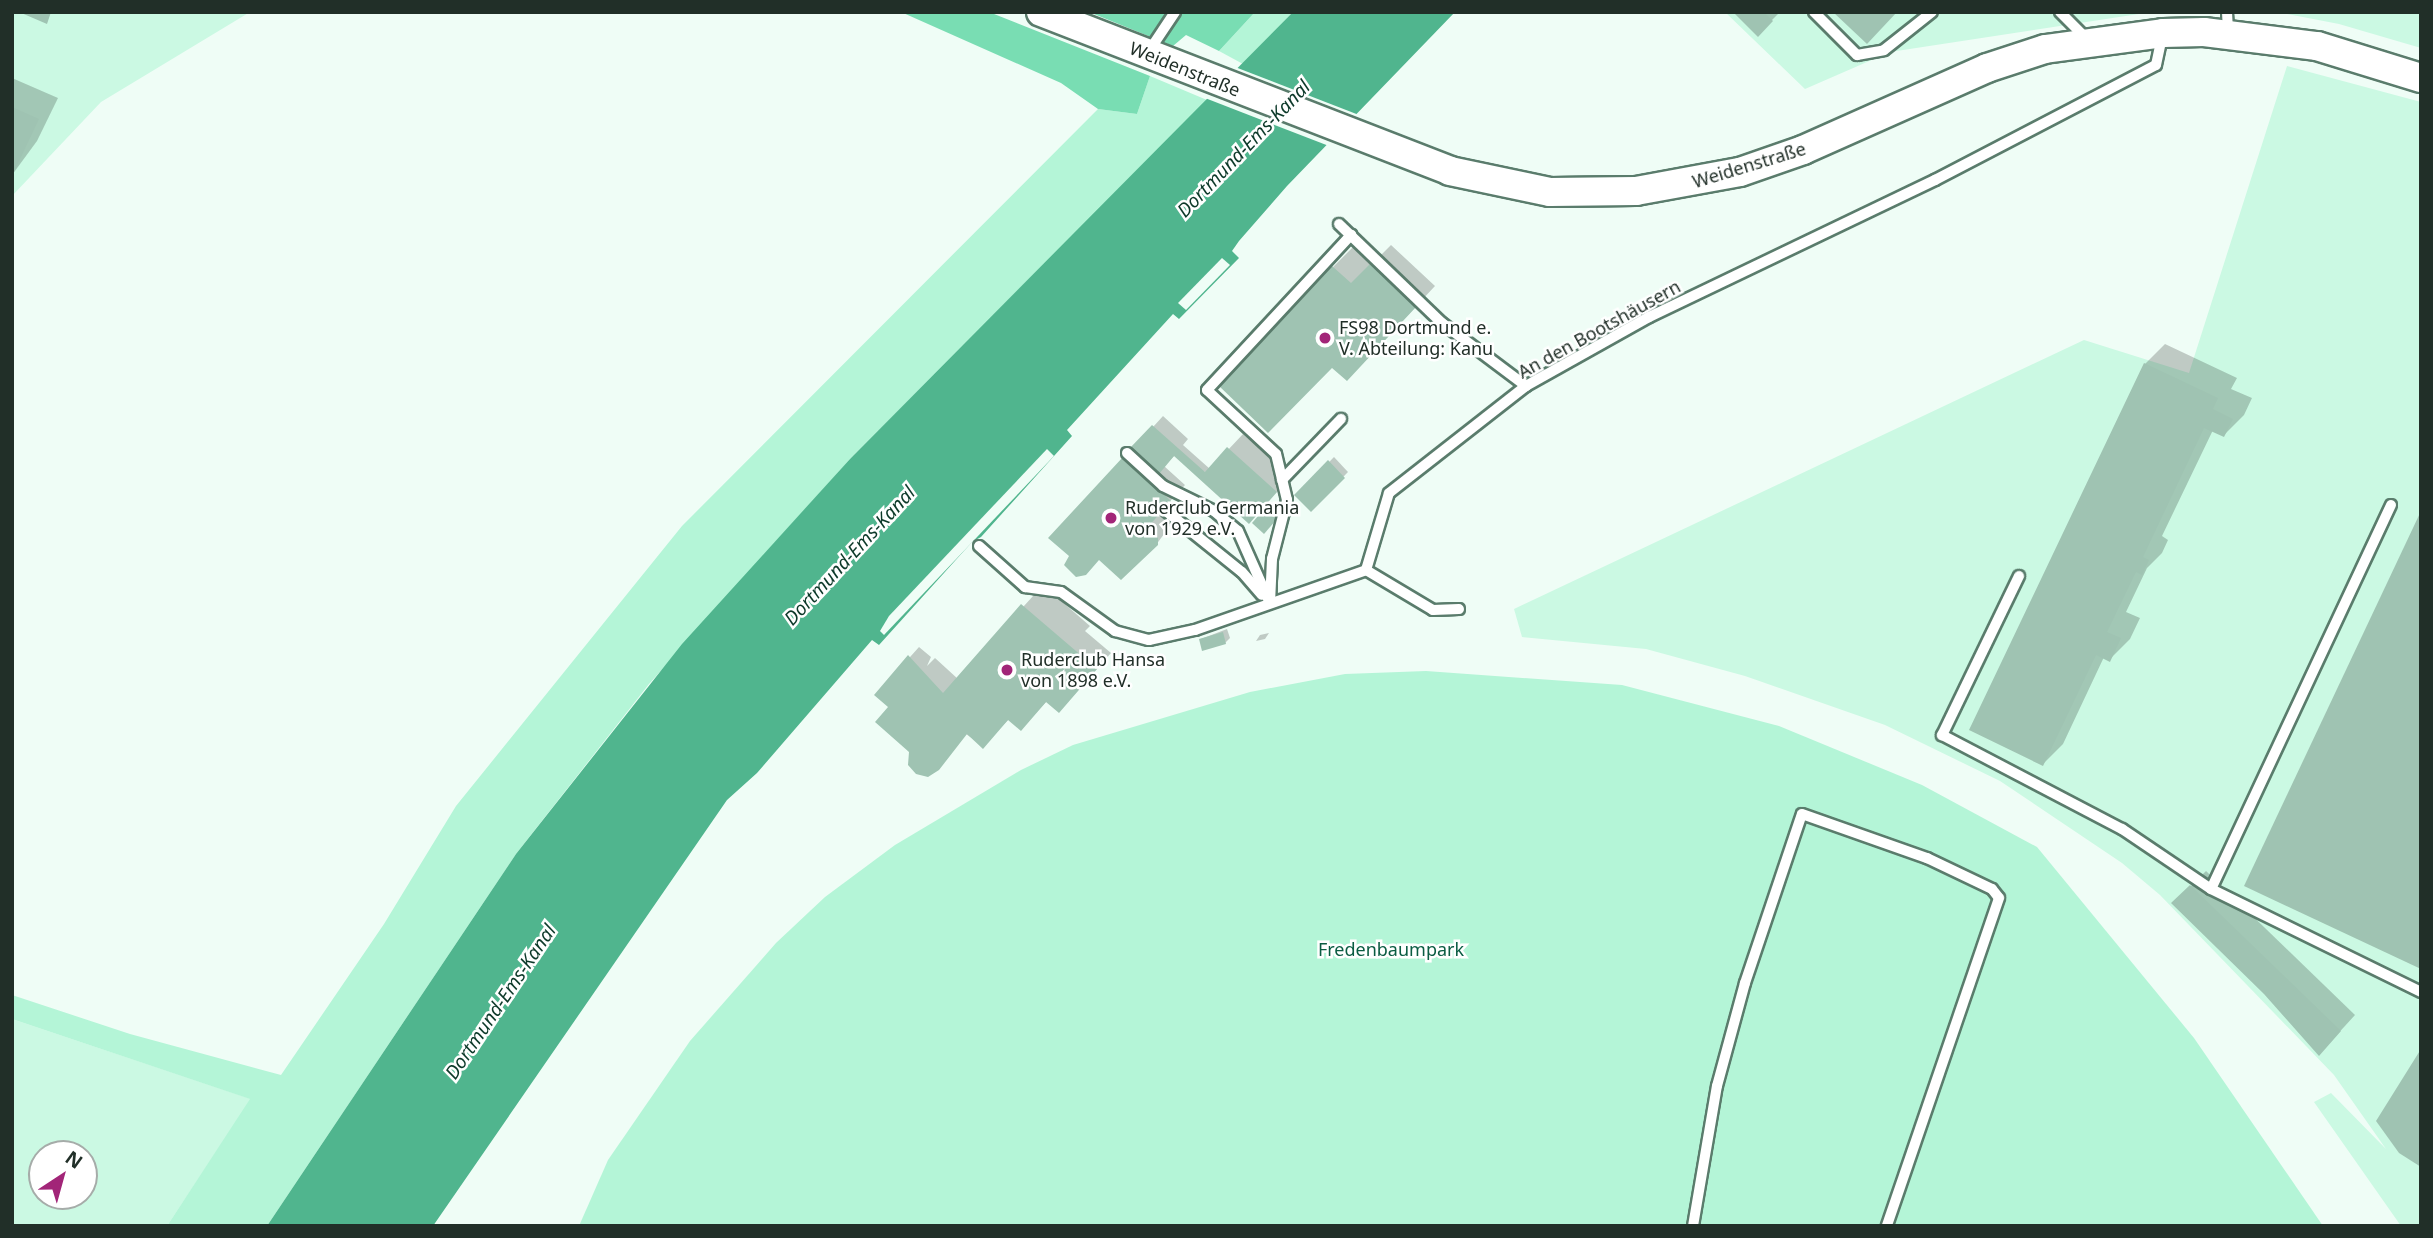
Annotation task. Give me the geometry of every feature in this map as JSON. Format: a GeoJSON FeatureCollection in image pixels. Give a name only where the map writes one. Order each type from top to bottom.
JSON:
{"type":"FeatureCollection","features":[{"type":"Feature","properties":{"kind":"street","name":"Weidenstraße"},"geometry":{"type":"LineString","coordinates":[[1041,12],[1450,171],[1550,192],[1675,187],[1740,172],[1803,150],[1987,68],[2045,49],[2228,24],[2317,46],[2421,78]]}},
{"type":"Feature","properties":{"kind":"lane"},"geometry":{"type":"LineString","coordinates":[[1158,59],[1175,12]]}},
{"type":"Feature","properties":{"kind":"lane"},"geometry":{"type":"LineString","coordinates":[[1814,12],[1857,55],[1884,50],[1932,12]]}},
{"type":"Feature","properties":{"kind":"lane"},"geometry":{"type":"LineString","coordinates":[[2060,12],[2091,43]]}},
{"type":"Feature","properties":{"kind":"lane","name":"An den Bootshäusern"},"geometry":{"type":"LineString","coordinates":[[1366,570],[1389,493],[1526,386],[1649,317],[1935,180],[2156,65],[2163,33]]}},
{"type":"Feature","properties":{"kind":"lane"},"geometry":{"type":"LineString","coordinates":[[1339,224],[1442,323],[1526,386]]}},
{"type":"Feature","properties":{"kind":"lane"},"geometry":{"type":"LineString","coordinates":[[1270,603],[1272,559],[1286,500],[1276,454],[1207,390],[1351,235]]}},
{"type":"Feature","properties":{"kind":"lane"},"geometry":{"type":"LineString","coordinates":[[1282,480],[1341,419]]}},
{"type":"Feature","properties":{"kind":"lane"},"geometry":{"type":"LineString","coordinates":[[1127,453],[1163,485],[1214,511],[1238,531],[1270,603]]}},
{"type":"Feature","properties":{"kind":"lane"},"geometry":{"type":"LineString","coordinates":[[2211,889],[2391,505]]}},
{"type":"Feature","properties":{"kind":"lane"},"geometry":{"type":"LineString","coordinates":[[1166,511],[1242,572],[1270,603]]}},
{"type":"Feature","properties":{"kind":"lane"},"geometry":{"type":"LineString","coordinates":[[979,546],[1025,587],[1061,592],[1095,619],[1132,639],[1195,630],[1366,570],[1433,610],[1459,609]]}},
{"type":"Feature","properties":{"kind":"lane"},"geometry":{"type":"LineString","coordinates":[[2019,576],[1942,735],[2122,830],[2211,889],[2421,992]]}},
{"type":"Feature","properties":{"kind":"lane"},"geometry":{"type":"LineString","coordinates":[[1693,1226],[1721,1073],[1802,814],[1927,858],[1992,889],[1999,898],[1888,1226]]}},
{"type":"Feature","properties":{"kind":"shaded area"},"geometry":{"type":"Polygon","coordinates":[[[12,12],[250,12],[101,102],[12,196],[12,12]]]}},
{"type":"Feature","properties":{"kind":"shaded area"},"geometry":{"type":"Polygon","coordinates":[[[901,12],[989,12],[1150,76],[1137,114],[1098,109],[1061,83],[901,12]]]}},
{"type":"Feature","properties":{"kind":"shaded area"},"geometry":{"type":"Polygon","coordinates":[[[1089,12],[1255,12],[1219,51],[1186,35],[1173,46],[1089,12]]]}},
{"type":"Feature","properties":{"kind":"shaded area"},"geometry":{"type":"Polygon","coordinates":[[[1725,12],[2152,12],[1890,52],[1805,89],[1725,12]]]}},
{"type":"Feature","properties":{"kind":"shaded area"},"geometry":{"type":"Polygon","coordinates":[[[2277,12],[2421,12],[2421,48],[2339,24],[2277,12]]]}},
{"type":"Feature","properties":{"kind":"shaded area"},"geometry":{"type":"Polygon","coordinates":[[[2287,66],[2421,102],[2421,1226],[2401,1226],[2314,1102],[2331,1093],[2386,1149],[2334,1075],[2160,895],[2122,863],[2000,781],[1885,725],[1745,676],[1646,649],[1522,637],[1514,609],[2084,340],[2189,373],[2287,66]]]}},
{"type":"Feature","properties":{"kind":"shaded area"},"geometry":{"type":"Polygon","coordinates":[[[12,1019],[251,1099],[167,1226],[12,1226],[12,1019]]]}},
{"type":"Feature","properties":{"kind":"green space"},"geometry":{"type":"Polygon","coordinates":[[[1255,12],[1293,12],[1243,64],[1219,51],[1255,12]]]}},
{"type":"Feature","properties":{"kind":"green space"},"geometry":{"type":"Polygon","coordinates":[[[1150,76],[1207,100],[850,459],[649,684],[516,854],[267,1226],[167,1226],[250,1099],[12,1019],[12,995],[130,1034],[281,1075],[384,924],[456,806],[682,526],[1098,109],[1137,114],[1150,76]]]}},
{"type":"Feature","properties":{"kind":"green space","name":"Fredenbaumpark"},"geometry":{"type":"Polygon","coordinates":[[[1426,671],[1622,685],[1779,726],[1922,785],[2037,847],[2194,1038],[2323,1226],[579,1226],[608,1160],[690,1041],[776,943],[825,897],[895,845],[1021,770],[1073,745],[1250,692],[1345,674],[1426,671]]]}},
{"type":"Feature","properties":{"kind":"water","name":"Dortmund-Ems-Kanal"},"geometry":{"type":"Polygon","coordinates":[[[1293,12],[1455,12],[1287,186],[1232,251],[1239,258],[1179,319],[1173,314],[1067,430],[1072,436],[981,537],[972,542],[879,645],[872,640],[757,773],[727,800],[433,1226],[267,1226],[516,854],[682,644],[850,459],[1293,12]]]}},
{"type":"Feature","properties":{"kind":"pier"},"geometry":{"type":"Polygon","coordinates":[[[1235,67],[1359,115],[1329,146],[1205,98],[1235,67]]]}},
{"type":"Feature","properties":{"kind":"pier"},"geometry":{"type":"Polygon","coordinates":[[[1222,258],[1230,265],[1186,310],[1178,303],[1222,258]]]}},
{"type":"Feature","properties":{"kind":"pier"},"geometry":{"type":"Polygon","coordinates":[[[1047,449],[1054,456],[884,635],[880,631],[889,616],[1047,449]]]}},
{"type":"Feature","properties":{"kind":"building"},"geometry":{"type":"Polygon","coordinates":[[[19,12],[51,12],[47,24],[19,12]]]}},
{"type":"Feature","properties":{"kind":"building"},"geometry":{"type":"Polygon","coordinates":[[[1733,12],[1764,12],[1773,21],[1758,37],[1733,12]]]}},
{"type":"Feature","properties":{"kind":"building"},"geometry":{"type":"Polygon","coordinates":[[[1833,12],[1897,12],[1867,44],[1833,12]]]}},
{"type":"Feature","properties":{"kind":"building"},"geometry":{"type":"Polygon","coordinates":[[[12,107],[39,119],[12,176],[12,107]]]}},
{"type":"Feature","properties":{"kind":"building","name":"FS98 Dortmund e. V. Abteilung: Kanu"},"geometry":{"type":"Polygon","coordinates":[[[1370,264],[1416,307],[1347,381],[1332,368],[1268,433],[1218,385],[1332,266],[1351,283],[1370,264]]]}},
{"type":"Feature","properties":{"kind":"building"},"geometry":{"type":"Polygon","coordinates":[[[2144,363],[2218,398],[2213,409],[2233,419],[2224,437],[2204,428],[2143,557],[2149,560],[2142,575],[2136,572],[2107,632],[2121,638],[2110,662],[2096,655],[2043,766],[1969,730],[2144,363]]]}},
{"type":"Feature","properties":{"kind":"building"},"geometry":{"type":"Polygon","coordinates":[[[1152,425],[1205,472],[1227,447],[1277,492],[1249,524],[1174,456],[1159,474],[1130,448],[1152,425]]]}},
{"type":"Feature","properties":{"kind":"building","name":"Ruderclub Germania von 1929 e.V."},"geometry":{"type":"Polygon","coordinates":[[[1123,457],[1171,501],[1147,528],[1158,538],[1158,545],[1121,580],[1099,560],[1086,575],[1076,577],[1064,565],[1069,556],[1048,538],[1123,457]]]}},
{"type":"Feature","properties":{"kind":"building"},"geometry":{"type":"Polygon","coordinates":[[[1328,460],[1345,478],[1311,512],[1294,495],[1328,460]]]}},
{"type":"Feature","properties":{"kind":"building"},"geometry":{"type":"Polygon","coordinates":[[[1265,508],[1277,519],[1264,534],[1252,523],[1265,508]]]}},
{"type":"Feature","properties":{"kind":"building"},"geometry":{"type":"Polygon","coordinates":[[[2421,511],[2421,969],[2244,886],[2421,511]]]}},
{"type":"Feature","properties":{"kind":"building"},"geometry":{"type":"Polygon","coordinates":[[[1021,604],[1097,669],[1059,713],[1046,702],[1021,731],[1008,720],[983,749],[967,734],[939,770],[928,777],[916,774],[908,765],[909,752],[875,722],[888,707],[874,695],[908,655],[943,693],[1021,604]]]}},
{"type":"Feature","properties":{"kind":"building"},"geometry":{"type":"Polygon","coordinates":[[[1223,632],[1226,644],[1202,651],[1199,639],[1223,632]]]}},
{"type":"Feature","properties":{"kind":"building"},"geometry":{"type":"Polygon","coordinates":[[[2190,885],[2341,1031],[2319,1056],[2264,994],[2171,903],[2190,885]]]}},
{"type":"Feature","properties":{"kind":"building"},"geometry":{"type":"Polygon","coordinates":[[[2421,1049],[2421,1167],[2399,1153],[2376,1121],[2421,1049]]]}},
{"type":"Feature","properties":{"kind":"place","name":"FS98 Dortmund e. V. Abteilung: Kanu"},"geometry":{"type":"Point","coordinates":[1325,338]}},
{"type":"Feature","properties":{"kind":"place","name":"Ruderclub Germania von 1929 e.V."},"geometry":{"type":"Point","coordinates":[1111,518]}},
{"type":"Feature","properties":{"kind":"place","name":"Ruderclub Hansa von 1898 e.V."},"geometry":{"type":"Point","coordinates":[1007,670]}}]}
